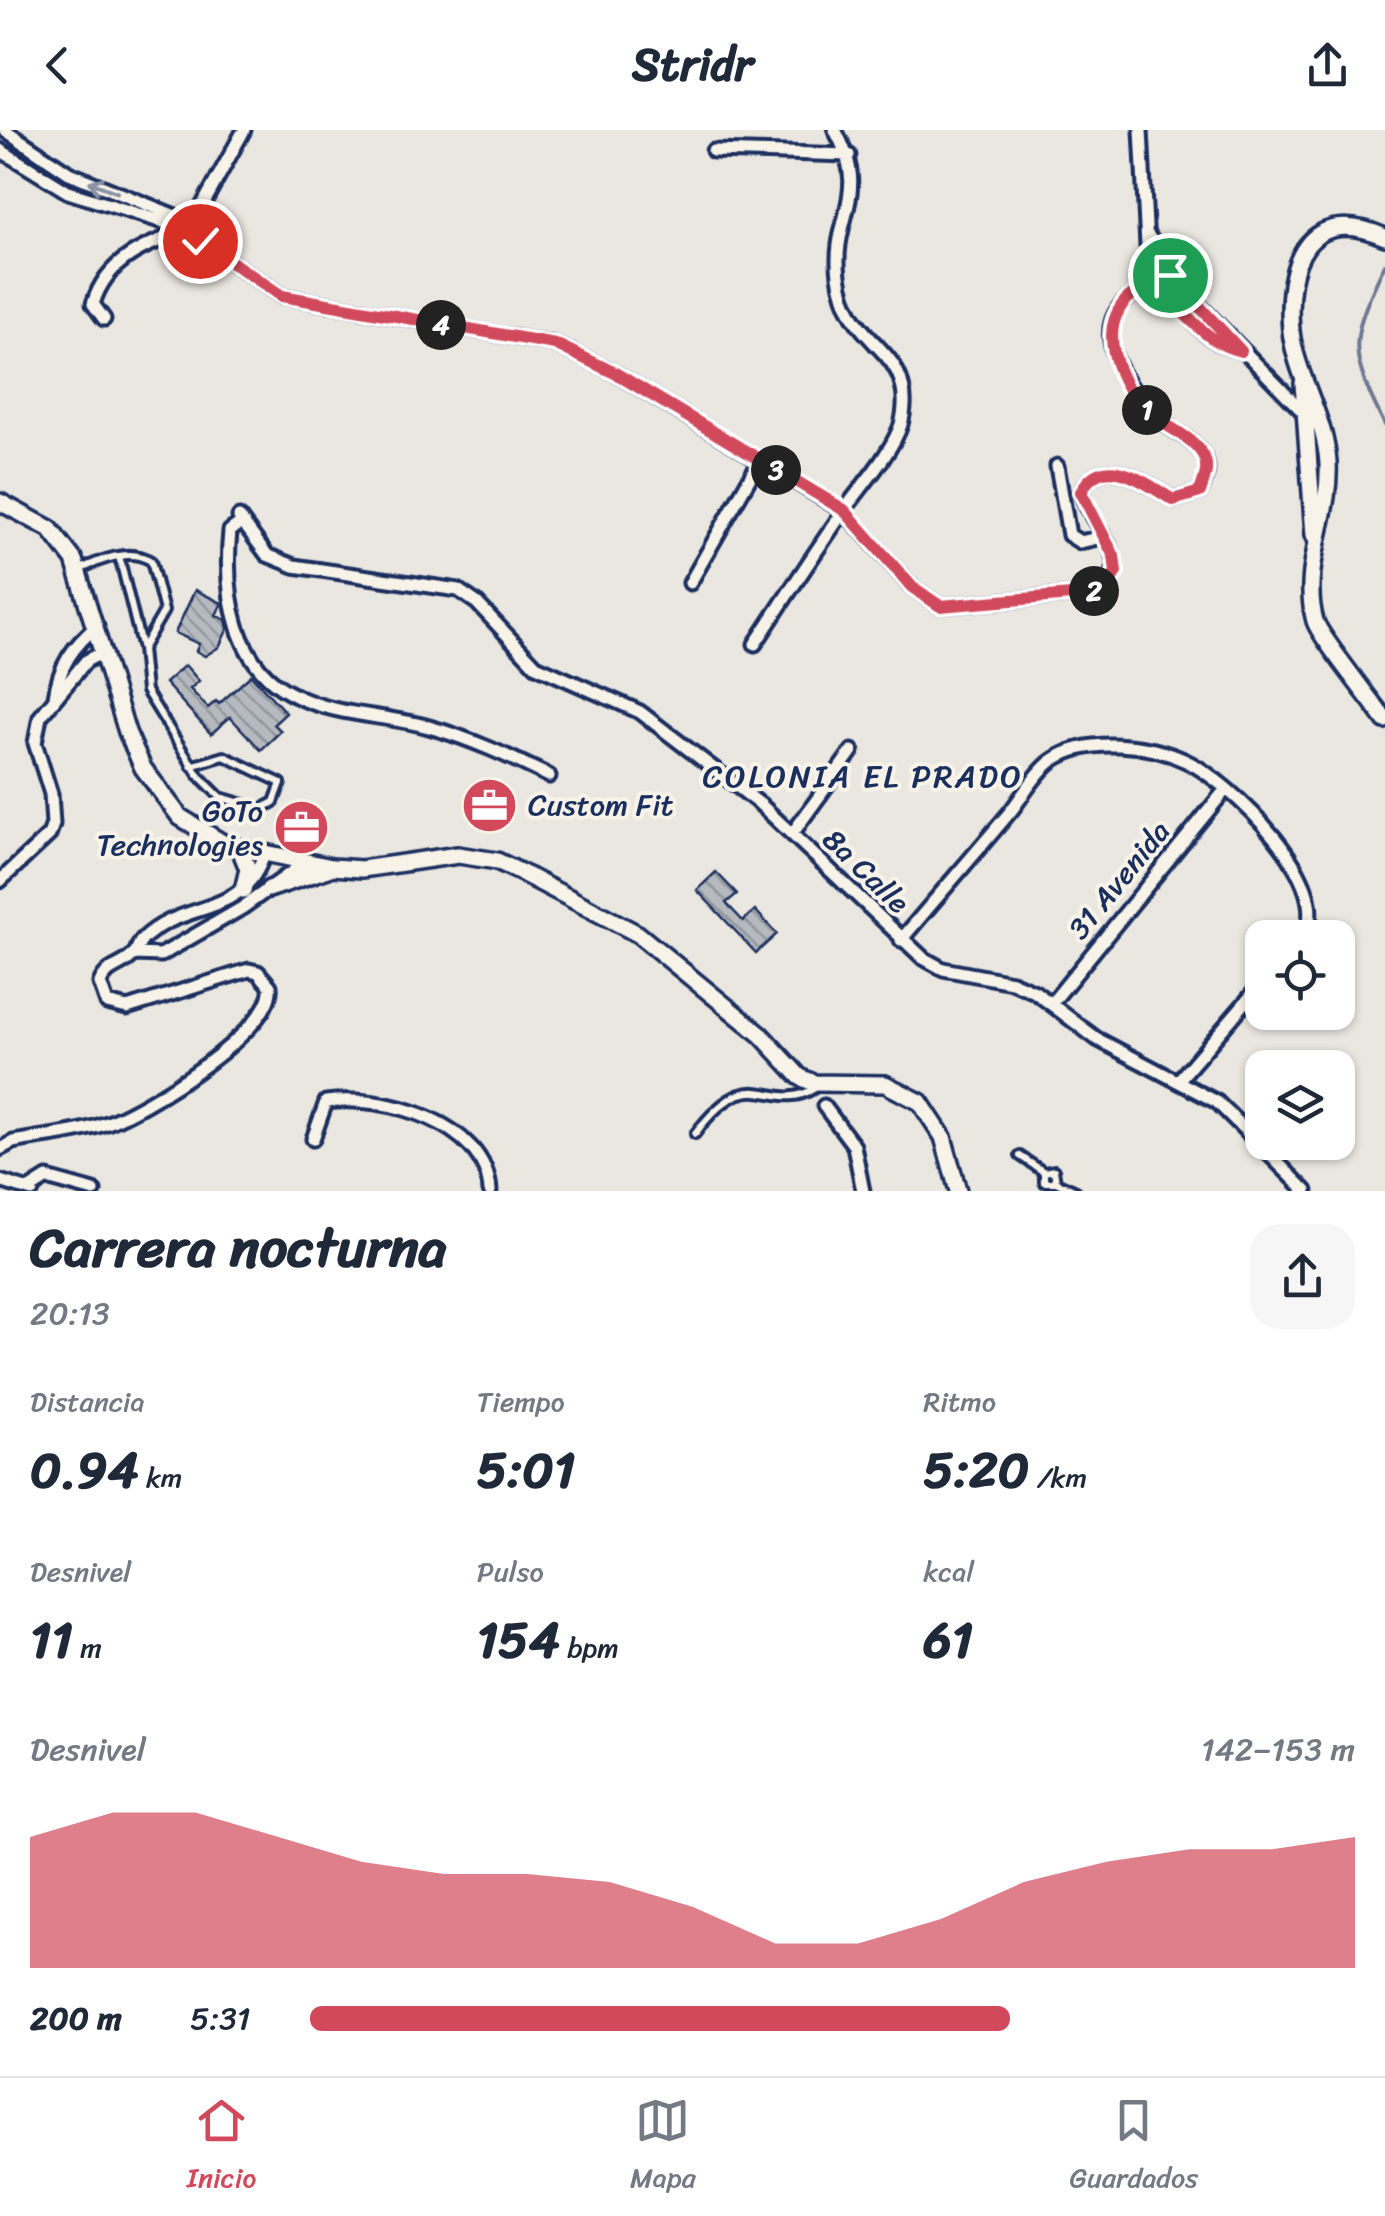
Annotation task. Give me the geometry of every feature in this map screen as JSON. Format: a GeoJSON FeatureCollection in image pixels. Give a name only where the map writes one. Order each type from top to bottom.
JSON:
{"type":"FeatureCollection","features":[{"type":"Feature","properties":{"kind":"main road"},"geometry":{"type":"LineString","coordinates":[[1315,544],[1324,518],[1328,477],[1292,332],[1292,302],[1308,242],[1330,226],[1385,237]]}},
{"type":"Feature","properties":{"kind":"main road"},"geometry":{"type":"LineString","coordinates":[[1304,376],[1306,414],[1319,442],[1310,476],[1315,544],[1312,602],[1316,625],[1385,720]]}},
{"type":"Feature","properties":{"kind":"main road"},"geometry":{"type":"LineString","coordinates":[[1310,476],[1318,481],[1328,477]]}},
{"type":"Feature","properties":{"kind":"main road"},"geometry":{"type":"LineString","coordinates":[[0,502],[50,529],[78,570],[127,732],[161,797],[180,817],[212,839],[240,849],[332,868],[362,869],[458,855],[497,861],[638,934],[761,1035],[789,1068],[820,1083],[885,1084],[920,1102],[943,1137],[958,1191]]}},
{"type":"Feature","properties":{"kind":"main road"},"geometry":{"type":"LineString","coordinates":[[240,849],[247,865],[244,890]]}},
{"type":"Feature","properties":{"kind":"main road"},"geometry":{"type":"LineString","coordinates":[[269,889],[332,868]]}},
{"type":"Feature","properties":{"kind":"street"},"geometry":{"type":"LineString","coordinates":[[5,130],[69,173],[158,206],[282,296],[555,344],[615,373],[844,510],[912,587],[940,606],[1084,594],[1107,586],[1116,572],[1114,556],[1081,492],[1088,478],[1106,469],[1124,472],[1173,500],[1185,500],[1200,492],[1208,472],[1203,455],[1180,433],[1150,414],[1113,358],[1109,332],[1121,304],[1149,288],[1178,305],[1203,335],[1241,351]]}},
{"type":"Feature","properties":{"kind":"street"},"geometry":{"type":"LineString","coordinates":[[104,320],[93,304],[107,273],[146,244],[189,230],[244,130]]}},
{"type":"Feature","properties":{"kind":"street"},"geometry":{"type":"LineString","coordinates":[[755,644],[890,447],[903,415],[903,386],[895,368],[854,324],[839,281],[837,259],[853,177],[849,155],[836,130]]}},
{"type":"Feature","properties":{"kind":"street"},"geometry":{"type":"LineString","coordinates":[[1141,130],[1147,234],[1154,264],[1170,275],[1306,414]]}},
{"type":"Feature","properties":{"kind":"street"},"geometry":{"type":"LineString","coordinates":[[0,150],[68,192],[189,230]]}},
{"type":"Feature","properties":{"kind":"street"},"geometry":{"type":"LineString","coordinates":[[713,151],[849,155]]}},
{"type":"Feature","properties":{"kind":"street"},"geometry":{"type":"LineString","coordinates":[[690,584],[760,460]]}},
{"type":"Feature","properties":{"kind":"street"},"geometry":{"type":"LineString","coordinates":[[1057,466],[1069,534],[1080,542],[1102,537]]}},
{"type":"Feature","properties":{"kind":"street","name":"8a Calle"},"geometry":{"type":"LineString","coordinates":[[549,776],[492,748],[427,727],[320,704],[296,696],[268,679],[243,646],[229,591],[230,531],[240,520],[268,555],[294,566],[458,590],[477,603],[536,666],[640,712],[792,834],[901,940],[943,969],[1012,982],[1052,1004],[1097,1038],[1226,1109],[1306,1191]]}},
{"type":"Feature","properties":{"kind":"street"},"geometry":{"type":"LineString","coordinates":[[55,697],[58,676],[76,644],[96,626]]}},
{"type":"Feature","properties":{"kind":"street"},"geometry":{"type":"LineString","coordinates":[[0,881],[49,835],[53,824],[51,794],[35,743],[40,718],[86,661],[103,652]]}},
{"type":"Feature","properties":{"kind":"street"},"geometry":{"type":"LineString","coordinates":[[901,940],[1053,760],[1093,746],[1138,748],[1186,761],[1226,788],[1265,824],[1301,874],[1303,920]]}},
{"type":"Feature","properties":{"kind":"street"},"geometry":{"type":"LineString","coordinates":[[792,834],[852,750]]}},
{"type":"Feature","properties":{"kind":"street","name":"31 Avenida"},"geometry":{"type":"LineString","coordinates":[[1052,1004],[1226,788]]}},
{"type":"Feature","properties":{"kind":"street"},"geometry":{"type":"LineString","coordinates":[[0,1150],[12,1142],[104,1124],[144,1105],[195,1073],[269,1004],[270,986],[258,972],[249,970],[127,1008],[113,1007],[100,990],[102,976],[134,954],[141,941],[178,918],[244,890],[264,854]]}},
{"type":"Feature","properties":{"kind":"street"},"geometry":{"type":"LineString","coordinates":[[134,954],[156,957],[269,889],[306,862]]}},
{"type":"Feature","properties":{"kind":"street"},"geometry":{"type":"LineString","coordinates":[[178,918],[190,936]]}},
{"type":"Feature","properties":{"kind":"street"},"geometry":{"type":"LineString","coordinates":[[1178,1080],[1245,1003]]}},
{"type":"Feature","properties":{"kind":"street"},"geometry":{"type":"LineString","coordinates":[[313,1139],[326,1102],[374,1102],[417,1113],[471,1147],[485,1164],[490,1191]]}},
{"type":"Feature","properties":{"kind":"street"},"geometry":{"type":"LineString","coordinates":[[824,1106],[854,1146],[863,1191]]}},
{"type":"Feature","properties":{"kind":"street"},"geometry":{"type":"LineString","coordinates":[[0,1181],[30,1191],[39,1179],[94,1191]]}},
{"type":"Feature","properties":{"kind":"lane"},"geometry":{"type":"LineString","coordinates":[[119,556],[142,649],[146,691],[191,766],[220,797],[261,809],[274,802],[281,783],[224,756],[191,766]]}},
{"type":"Feature","properties":{"kind":"lane"},"geometry":{"type":"LineString","coordinates":[[78,570],[106,557],[145,557],[151,562],[163,608],[142,649]]}},
{"type":"Feature","properties":{"kind":"lane"},"geometry":{"type":"LineString","coordinates":[[695,1134],[729,1096],[764,1090],[798,1097],[820,1083]]}},
{"type":"Feature","properties":{"kind":"lane"},"geometry":{"type":"LineString","coordinates":[[1020,1156],[1044,1172],[1054,1170],[1056,1182]]}},
{"type":"Feature","properties":{"kind":"lane"},"geometry":{"type":"LineString","coordinates":[[1044,1172],[1046,1184]]}},
{"type":"Feature","properties":{"kind":"lane"},"geometry":{"type":"LineString","coordinates":[[1035,1190],[1056,1182],[1076,1191]]}},
{"type":"Feature","properties":{"kind":"building"},"geometry":{"type":"Polygon","coordinates":[[[195,590],[222,603],[216,615],[226,620],[228,628],[219,647],[205,656],[196,651],[199,644],[175,633],[195,590]]]}},
{"type":"Feature","properties":{"kind":"building"},"geometry":{"type":"Polygon","coordinates":[[[185,665],[199,681],[190,689],[208,708],[216,701],[219,704],[251,675],[286,713],[274,724],[281,731],[261,750],[230,717],[211,734],[165,683],[185,665]]]}},
{"type":"Feature","properties":{"kind":"building"},"geometry":{"type":"Polygon","coordinates":[[[716,872],[737,894],[726,903],[743,921],[755,910],[777,934],[756,953],[697,890],[716,872]]]}},
{"type":"Feature","properties":{"kind":"waterway"},"geometry":{"type":"LineString","coordinates":[[1385,264],[1364,311],[1357,345],[1364,379],[1385,425]]}},
{"type":"Feature","properties":{"kind":"place","name":"Custom Fit"},"geometry":{"type":"Point","coordinates":[489,805]}},
{"type":"Feature","properties":{"kind":"place","name":"GoTo Technologies"},"geometry":{"type":"Point","coordinates":[302,828]}},
{"type":"Feature","properties":{"kind":"district","name":"COLONIA EL PRADO"},"geometry":{"type":"Point","coordinates":[863,776]}},
{"type":"Feature","properties":{"kind":"route"},"geometry":{"type":"LineString","coordinates":[[200,241],[282,296],[555,344],[615,373],[844,510],[912,587],[940,606],[962,607],[1084,594],[1107,586],[1116,572],[1114,556],[1081,492],[1088,478],[1106,469],[1124,472],[1173,500],[1185,500],[1200,492],[1208,472],[1203,455],[1180,433],[1150,414],[1113,358],[1109,332],[1121,304],[1130,295],[1149,288],[1178,305],[1203,335],[1241,351],[1170,275]]}}]}
